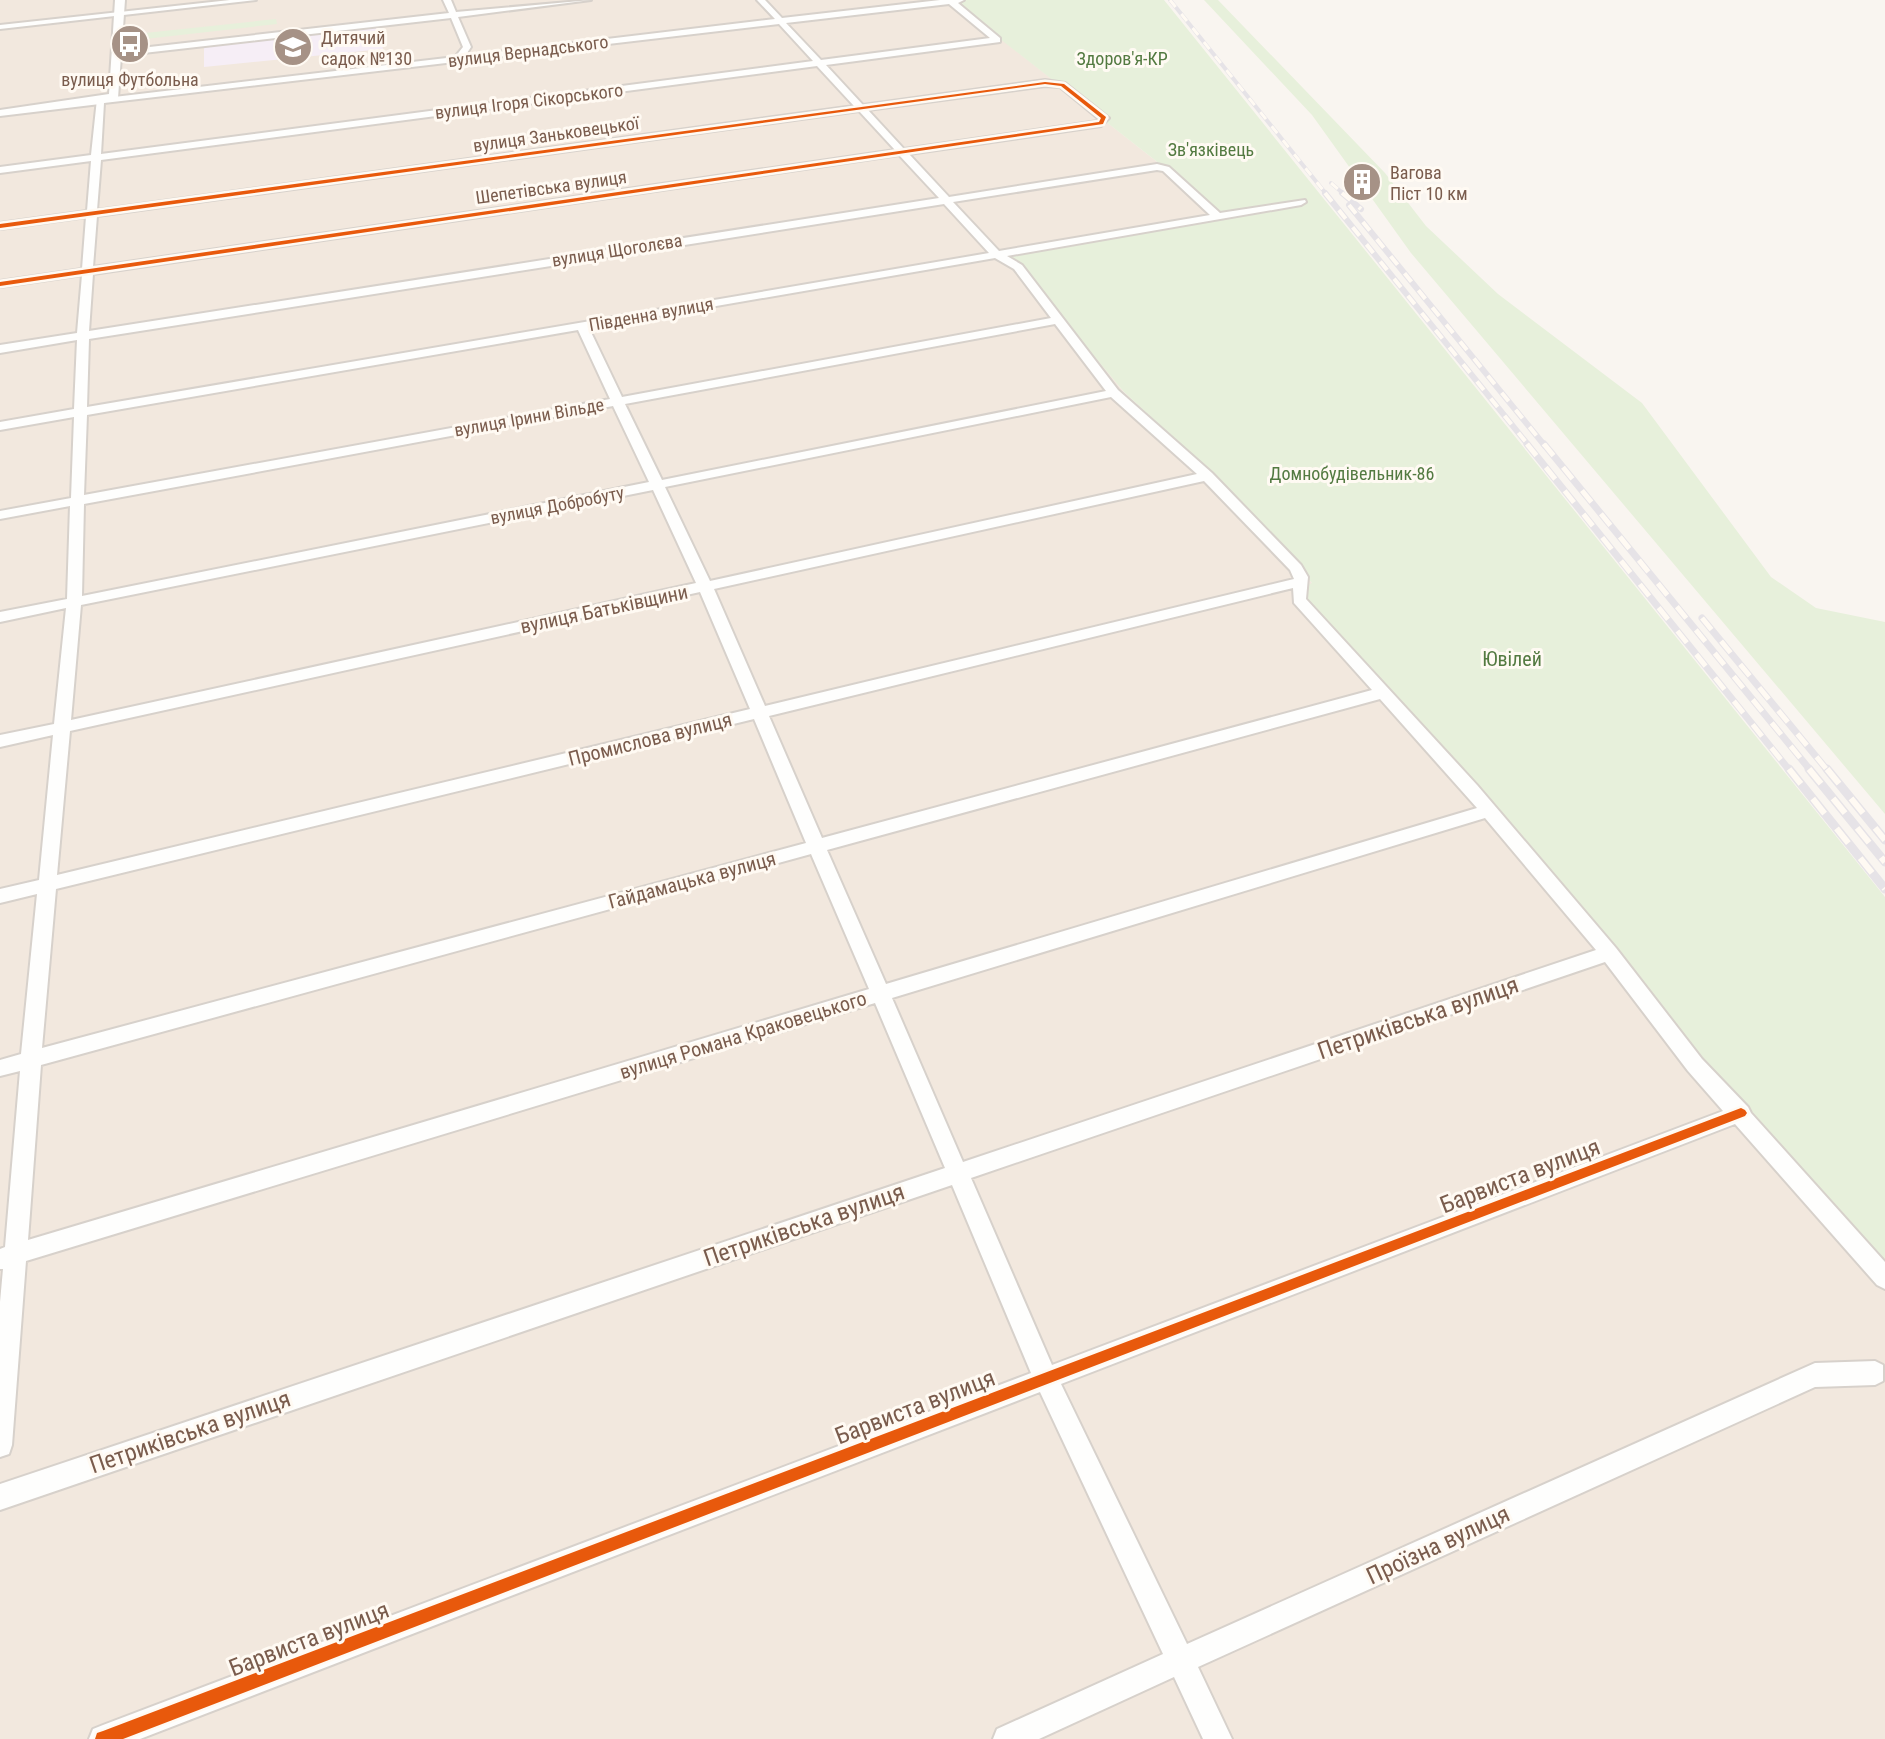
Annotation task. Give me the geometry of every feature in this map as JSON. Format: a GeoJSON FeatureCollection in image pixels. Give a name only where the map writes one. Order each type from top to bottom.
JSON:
{"type":"FeatureCollection","features":[{"type":"Feature","properties":{"kind":"street"},"geometry":{"type":"LineString","coordinates":[[0,1445],[8,1256],[31,1060],[74,602],[80,500],[83,336],[100,101],[116,94],[120,0]]}},
{"type":"Feature","properties":{"kind":"street"},"geometry":{"type":"LineString","coordinates":[[0,27],[252,0]]}},
{"type":"Feature","properties":{"kind":"street"},"geometry":{"type":"LineString","coordinates":[[447,0],[467,47],[457,60]]}},
{"type":"Feature","properties":{"kind":"street"},"geometry":{"type":"LineString","coordinates":[[117,53],[587,0]]}},
{"type":"Feature","properties":{"kind":"street"},"geometry":{"type":"LineString","coordinates":[[761,0],[996,254],[1018,267],[1114,393],[1207,476],[1296,568],[1300,582],[1299,600],[1385,692],[1609,953],[1695,1065],[1885,1278]]}},
{"type":"Feature","properties":{"kind":"street","name":"вулиця Вернадського"},"geometry":{"type":"LineString","coordinates":[[0,113],[960,0]]}},
{"type":"Feature","properties":{"kind":"street","name":"вулиця Ігоря Сікорського"},"geometry":{"type":"LineString","coordinates":[[0,170],[997,40],[951,1]]}},
{"type":"Feature","properties":{"kind":"street","name":"вулиця Заньковецької"},"geometry":{"type":"LineString","coordinates":[[0,226],[1054,83],[1104,118]]}},
{"type":"Feature","properties":{"kind":"street","name":"Шепетівська вулиця"},"geometry":{"type":"LineString","coordinates":[[0,284],[1101,123],[1104,118]]}},
{"type":"Feature","properties":{"kind":"street","name":"вулиця Щоголєва"},"geometry":{"type":"LineString","coordinates":[[0,349],[945,197],[1163,167],[1218,216]]}},
{"type":"Feature","properties":{"kind":"street","name":"Південна вулиця"},"geometry":{"type":"LineString","coordinates":[[0,426],[1301,202]]}},
{"type":"Feature","properties":{"kind":"street","name":"вулиця Ірини Вільде"},"geometry":{"type":"LineString","coordinates":[[0,515],[1058,320]]}},
{"type":"Feature","properties":{"kind":"street"},"geometry":{"type":"LineString","coordinates":[[582,326],[705,586],[1046,1379],[1218,1739]]}},
{"type":"Feature","properties":{"kind":"street","name":"вулиця Добробуту"},"geometry":{"type":"LineString","coordinates":[[0,617],[1114,393]]}},
{"type":"Feature","properties":{"kind":"street","name":"вулиця Батьківщини"},"geometry":{"type":"LineString","coordinates":[[0,741],[1207,476]]}},
{"type":"Feature","properties":{"kind":"street","name":"Промислова вулиця"},"geometry":{"type":"LineString","coordinates":[[0,896],[1300,582]]}},
{"type":"Feature","properties":{"kind":"street","name":"Гайдамацька вулиця"},"geometry":{"type":"LineString","coordinates":[[0,1068],[1385,692]]}},
{"type":"Feature","properties":{"kind":"street","name":"вулиця Романа Краковецького"},"geometry":{"type":"LineString","coordinates":[[8,1256],[1487,811]]}},
{"type":"Feature","properties":{"kind":"street","name":"Петриківська вулиця"},"geometry":{"type":"LineString","coordinates":[[0,1497],[1609,953]]}},
{"type":"Feature","properties":{"kind":"street","name":"Барвиста вулиця"},"geometry":{"type":"LineString","coordinates":[[103,1739],[1741,1113]]}},
{"type":"Feature","properties":{"kind":"street","name":"Проїзна вулиця"},"geometry":{"type":"LineString","coordinates":[[1007,1739],[1760,1398],[1815,1375],[1882,1371]]}},
{"type":"Feature","properties":{"kind":"shaded area"},"geometry":{"type":"Polygon","coordinates":[[[0,0],[967,0],[954,2],[1165,168],[1218,216],[1044,294],[1124,392],[1214,475],[1313,584],[1300,589],[1885,1272],[1885,1739],[0,1739],[0,0]]]}},
{"type":"Feature","properties":{"kind":"shaded area","name":"Дитячий садок №130"},"geometry":{"type":"Polygon","coordinates":[[[377,26],[383,49],[204,67],[204,46],[377,26]]]}},
{"type":"Feature","properties":{"kind":"green space"},"geometry":{"type":"Polygon","coordinates":[[[1164,0],[1885,897],[1885,1272],[1300,599],[1300,589],[1312,583],[1214,475],[1124,392],[1010,255],[1217,216],[1165,168],[953,2],[1164,0]]]}},
{"type":"Feature","properties":{"kind":"green space"},"geometry":{"type":"Polygon","coordinates":[[[1204,0],[1218,0],[1385,173],[1426,226],[1498,294],[1642,403],[1771,577],[1816,608],[1885,622],[1885,814],[1411,253],[1312,115],[1204,0]]]}},
{"type":"Feature","properties":{"kind":"green space"},"geometry":{"type":"Polygon","coordinates":[[[276,19],[277,24],[145,39],[145,33],[276,19]]]}},
{"type":"Feature","properties":{"kind":"railway"},"geometry":{"type":"LineString","coordinates":[[1170,0],[1327,195]]}},
{"type":"Feature","properties":{"kind":"railway"},"geometry":{"type":"LineString","coordinates":[[1331,183],[1345,195]]}},
{"type":"Feature","properties":{"kind":"railway"},"geometry":{"type":"LineString","coordinates":[[1325,193],[1529,446]]}},
{"type":"Feature","properties":{"kind":"railway"},"geometry":{"type":"LineString","coordinates":[[1342,193],[1361,209]]}},
{"type":"Feature","properties":{"kind":"railway"},"geometry":{"type":"LineString","coordinates":[[1349,205],[1545,446]]}},
{"type":"Feature","properties":{"kind":"railway"},"geometry":{"type":"LineString","coordinates":[[1527,444],[1790,771]]}},
{"type":"Feature","properties":{"kind":"railway"},"geometry":{"type":"LineString","coordinates":[[1544,444],[1811,771]]}},
{"type":"Feature","properties":{"kind":"railway"},"geometry":{"type":"LineString","coordinates":[[1702,618],[1828,771]]}},
{"type":"Feature","properties":{"kind":"railway"},"geometry":{"type":"LineString","coordinates":[[1789,769],[1885,889]]}},
{"type":"Feature","properties":{"kind":"railway"},"geometry":{"type":"LineString","coordinates":[[1809,769],[1885,862]]}},
{"type":"Feature","properties":{"kind":"railway"},"geometry":{"type":"LineString","coordinates":[[1827,769],[1885,840]]}},
{"type":"Feature","properties":{"kind":"cycle path"},"geometry":{"type":"LineString","coordinates":[[0,226],[1045,83],[1062,85],[1104,118],[1101,123],[0,284]]}},
{"type":"Feature","properties":{"kind":"cycle path"},"geometry":{"type":"LineString","coordinates":[[103,1739],[1741,1113]]}},
{"type":"Feature","properties":{"kind":"place","name":"вулиця Футбольна"},"geometry":{"type":"Point","coordinates":[130,44]}},
{"type":"Feature","properties":{"kind":"place","name":"Дитячий садок №130"},"geometry":{"type":"Point","coordinates":[293,47]}},
{"type":"Feature","properties":{"kind":"place","name":"Вагова Піст 10 км"},"geometry":{"type":"Point","coordinates":[1362,182]}},
{"type":"Feature","properties":{"kind":"park label","name":"Здоров'я-КР"},"geometry":{"type":"Point","coordinates":[1122,58]}},
{"type":"Feature","properties":{"kind":"park label","name":"Зв'язківець"},"geometry":{"type":"Point","coordinates":[1211,149]}},
{"type":"Feature","properties":{"kind":"park label","name":"Домнобудівельник-86"},"geometry":{"type":"Point","coordinates":[1352,473]}},
{"type":"Feature","properties":{"kind":"park label","name":"Ювілей"},"geometry":{"type":"Point","coordinates":[1512,659]}}]}
